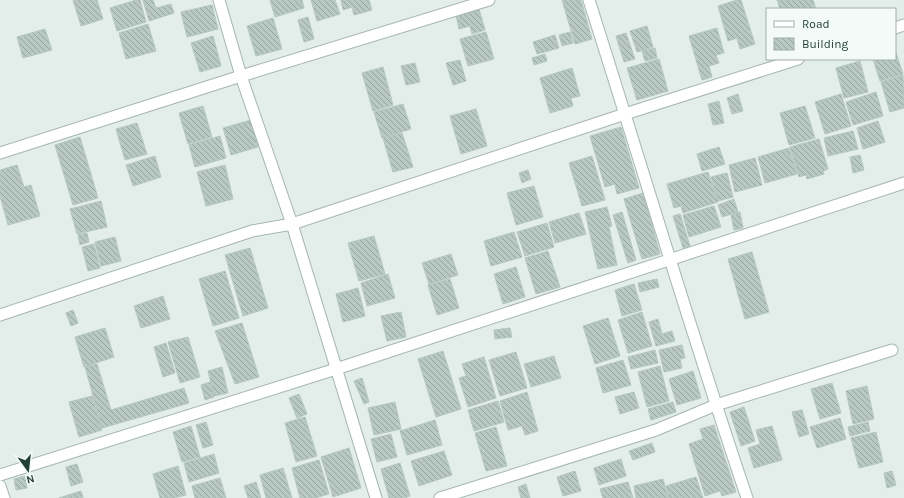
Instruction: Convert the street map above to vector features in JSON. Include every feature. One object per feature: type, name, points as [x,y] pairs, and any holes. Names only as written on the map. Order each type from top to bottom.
[{"type":"street","points":[[219,0],[241,76],[292,224],[376,498]]},
{"type":"street","points":[[0,153],[241,76],[489,0]]},
{"type":"street","points":[[589,0],[716,405],[747,498]]},
{"type":"street","points":[[0,315],[252,231],[292,224],[625,114],[795,60]]},
{"type":"street","points":[[0,475],[336,369],[904,183]]},
{"type":"street","points":[[440,498],[656,430],[716,405],[892,350]]},
{"type":"street","points":[[0,486],[4,498]]},
{"type":"building","points":[[73,0],[97,0],[103,19],[81,26]]},
{"type":"building","points":[[140,0],[146,22],[117,31],[110,8]]},
{"type":"building","points":[[143,0],[153,0],[156,8],[171,4],[174,13],[149,21]]},
{"type":"building","points":[[270,0],[302,0],[304,8],[275,17]]},
{"type":"building","points":[[311,0],[335,0],[340,14],[317,21]]},
{"type":"building","points":[[341,0],[369,0],[372,10],[354,15],[352,7],[343,10]]},
{"type":"building","points":[[562,0],[581,0],[592,39],[575,44]]},
{"type":"building","points":[[741,0],[755,44],[740,49],[737,38],[728,41],[718,6]]},
{"type":"building","points":[[777,0],[813,0],[816,8],[780,8]]},
{"type":"building","points":[[212,5],[218,29],[187,37],[181,12]]},
{"type":"building","points":[[479,9],[485,30],[472,34],[470,26],[459,29],[456,15]]},
{"type":"building","points":[[308,17],[314,39],[304,42],[298,20]]},
{"type":"building","points":[[273,18],[282,49],[256,56],[247,26]]},
{"type":"building","points":[[148,24],[156,51],[126,59],[119,33]]},
{"type":"building","points":[[647,26],[653,47],[637,52],[630,31]]},
{"type":"building","points":[[717,28],[724,53],[716,55],[719,63],[709,66],[712,77],[702,80],[689,36]]},
{"type":"building","points":[[45,29],[52,50],[23,58],[17,37]]},
{"type":"building","points":[[486,32],[494,59],[468,66],[460,39]]},
{"type":"building","points":[[570,32],[573,43],[562,46],[559,35]]},
{"type":"building","points":[[626,33],[635,59],[624,62],[616,36]]},
{"type":"building","points":[[555,35],[559,48],[537,54],[533,42]]},
{"type":"building","points":[[213,36],[221,66],[200,72],[191,43]]},
{"type":"building","points":[[655,48],[657,58],[645,61],[642,51]]},
{"type":"building","points":[[896,53],[903,74],[880,81],[873,60],[896,60]]},
{"type":"building","points":[[545,54],[547,61],[534,65],[532,58]]},
{"type":"building","points":[[659,59],[668,91],[637,100],[627,68]]},
{"type":"building","points":[[460,60],[466,81],[453,85],[446,63]]},
{"type":"building","points":[[860,61],[868,92],[844,98],[836,68]]},
{"type":"building","points":[[415,63],[420,82],[406,85],[401,66]]},
{"type":"building","points":[[383,67],[393,105],[373,111],[362,73]]},
{"type":"building","points":[[572,68],[580,96],[571,98],[573,106],[550,113],[540,78]]},
{"type":"building","points":[[903,75],[904,108],[890,112],[881,82]]},
{"type":"building","points":[[876,92],[883,116],[853,125],[846,102]]},
{"type":"building","points":[[738,94],[743,111],[732,114],[727,98]]},
{"type":"building","points":[[841,94],[851,126],[825,134],[815,102]]},
{"type":"building","points":[[719,101],[724,123],[713,125],[708,104]]},
{"type":"building","points":[[403,104],[411,129],[382,138],[374,112]]},
{"type":"building","points":[[203,106],[212,137],[188,144],[179,113]]},
{"type":"building","points":[[805,106],[815,138],[789,145],[780,113]]},
{"type":"building","points":[[476,109],[487,146],[461,154],[450,116]]},
{"type":"building","points":[[251,120],[258,147],[231,155],[223,128]]},
{"type":"building","points":[[878,121],[885,142],[863,149],[857,128]]},
{"type":"building","points":[[137,123],[147,154],[125,160],[116,129]]},
{"type":"building","points":[[621,127],[639,188],[617,194],[615,184],[605,187],[590,136]]},
{"type":"building","points":[[853,131],[858,149],[828,156],[824,138]]},
{"type":"building","points":[[402,133],[413,167],[393,172],[383,138]]},
{"type":"building","points":[[220,136],[226,158],[195,167],[189,145]]},
{"type":"building","points":[[80,137],[98,198],[73,205],[55,145]]},
{"type":"building","points":[[819,139],[828,169],[823,171],[824,174],[807,179],[806,175],[799,177],[790,147]]},
{"type":"building","points":[[719,147],[725,164],[702,171],[697,154]]},
{"type":"building","points":[[789,148],[797,174],[765,183],[758,157]]},
{"type":"building","points":[[860,155],[864,170],[853,173],[850,157]]},
{"type":"building","points":[[155,156],[161,177],[133,186],[126,165]]},
{"type":"building","points":[[592,156],[605,200],[582,206],[569,163]]},
{"type":"building","points":[[755,158],[762,185],[735,192],[729,165]]},
{"type":"building","points":[[17,165],[24,187],[31,185],[40,216],[8,225],[0,196],[0,170]]},
{"type":"building","points":[[225,165],[233,199],[206,206],[197,172]]},
{"type":"building","points":[[528,170],[531,179],[522,183],[519,173]]},
{"type":"building","points":[[708,172],[718,202],[683,213],[681,206],[674,208],[667,184]]},
{"type":"building","points":[[727,173],[733,197],[718,201],[711,177]]},
{"type":"building","points":[[534,186],[543,217],[516,225],[507,193]]},
{"type":"building","points":[[643,193],[660,254],[642,259],[624,199]]},
{"type":"building","points":[[734,199],[738,212],[722,217],[718,205]]},
{"type":"building","points":[[101,201],[107,227],[77,234],[70,209]]},
{"type":"building","points":[[714,206],[721,227],[689,237],[683,215]]},
{"type":"building","points":[[607,207],[612,226],[609,227],[617,265],[598,269],[585,212]]},
{"type":"building","points":[[622,212],[636,260],[628,263],[613,215]]},
{"type":"building","points":[[740,212],[743,228],[734,230],[731,215]]},
{"type":"building","points":[[579,213],[586,234],[555,243],[549,222]]},
{"type":"building","points":[[680,214],[690,246],[683,248],[673,216]]},
{"type":"building","points":[[547,223],[554,247],[525,256],[517,232]]},
{"type":"building","points":[[514,232],[522,257],[491,266],[484,241]]},
{"type":"building","points":[[87,233],[89,242],[80,245],[78,235]]},
{"type":"building","points":[[374,236],[385,274],[359,281],[348,243]]},
{"type":"building","points":[[115,237],[121,261],[101,266],[95,242]]},
{"type":"building","points":[[94,244],[100,268],[88,271],[82,247]]},
{"type":"building","points":[[250,248],[268,308],[243,316],[225,255]]},
{"type":"building","points":[[548,251],[560,287],[536,294],[525,258]]},
{"type":"building","points":[[752,252],[769,312],[745,319],[728,259]]},
{"type":"building","points":[[451,254],[458,275],[429,284],[422,263]]},
{"type":"building","points":[[516,267],[525,297],[503,304],[494,274]]},
{"type":"building","points":[[225,271],[239,318],[213,326],[199,279]]},
{"type":"building","points":[[388,274],[395,298],[367,306],[361,283]]},
{"type":"building","points":[[450,279],[459,308],[437,315],[428,285]]},
{"type":"building","points":[[657,279],[659,287],[640,292],[638,283]]},
{"type":"building","points":[[634,284],[642,310],[622,316],[615,290]]},
{"type":"building","points":[[358,288],[365,316],[343,322],[336,294]]},
{"type":"building","points":[[163,296],[170,319],[141,328],[134,306]]},
{"type":"building","points":[[73,310],[78,323],[71,326],[66,313]]},
{"type":"building","points":[[401,312],[406,337],[387,341],[381,316]]},
{"type":"building","points":[[642,312],[652,346],[628,353],[618,320]]},
{"type":"building","points":[[608,318],[620,356],[595,364],[583,326]]},
{"type":"building","points":[[658,319],[662,334],[672,331],[675,341],[656,346],[649,322]]},
{"type":"building","points":[[242,323],[259,377],[235,384],[215,331]]},
{"type":"building","points":[[105,328],[114,357],[84,367],[75,337]]},
{"type":"building","points":[[510,328],[512,337],[495,339],[494,330]]},
{"type":"building","points":[[188,337],[200,377],[180,383],[168,342]]},
{"type":"building","points":[[166,343],[175,373],[163,377],[154,347]]},
{"type":"building","points":[[682,345],[685,358],[680,359],[682,368],[664,372],[659,350]]},
{"type":"building","points":[[655,350],[658,363],[631,369],[628,357]]},
{"type":"building","points":[[443,351],[461,409],[436,417],[418,359]]},
{"type":"building","points":[[516,352],[527,388],[500,396],[489,360]]},
{"type":"building","points":[[554,356],[561,378],[531,387],[524,364]]},
{"type":"building","points":[[484,357],[496,398],[468,407],[459,378],[466,376],[462,364]]},
{"type":"building","points":[[623,360],[631,385],[603,393],[596,368]]},
{"type":"building","points":[[97,364],[111,410],[184,388],[189,403],[102,428],[85,367]]},
{"type":"building","points":[[660,366],[669,401],[647,407],[638,372]]},
{"type":"building","points":[[222,367],[228,393],[214,396],[208,371]]},
{"type":"building","points":[[693,371],[701,398],[677,405],[669,379]]},
{"type":"building","points":[[362,378],[369,402],[364,404],[354,381]]},
{"type":"building","points":[[210,382],[214,397],[205,400],[201,385]]},
{"type":"building","points":[[832,383],[841,413],[820,419],[811,389]]},
{"type":"building","points":[[867,386],[874,419],[853,424],[846,391]]},
{"type":"building","points":[[527,392],[538,431],[525,435],[522,426],[508,430],[500,401]]},
{"type":"building","points":[[634,392],[639,408],[620,414],[615,397]]},
{"type":"building","points":[[299,394],[307,414],[297,418],[289,398]]},
{"type":"building","points":[[92,396],[102,430],[79,437],[69,402]]},
{"type":"building","points":[[498,401],[504,422],[474,431],[468,410]]},
{"type":"building","points":[[395,402],[401,429],[374,435],[368,408]]},
{"type":"building","points":[[673,402],[676,412],[651,420],[648,409]]},
{"type":"building","points":[[744,407],[755,441],[741,446],[730,412]]},
{"type":"building","points":[[802,410],[809,434],[799,437],[792,412]]},
{"type":"building","points":[[305,417],[317,456],[296,462],[285,423]]},
{"type":"building","points":[[840,418],[846,439],[817,448],[810,427]]},
{"type":"building","points":[[435,420],[442,445],[407,455],[400,431]]},
{"type":"building","points":[[206,422],[213,445],[203,448],[196,425]]},
{"type":"building","points":[[868,422],[870,431],[850,436],[848,427]]},
{"type":"building","points":[[714,425],[736,492],[722,496],[720,491],[705,496],[689,444],[703,439],[700,429]]},
{"type":"building","points":[[191,426],[200,457],[182,462],[173,432]]},
{"type":"building","points":[[772,426],[782,460],[754,468],[748,448],[760,444],[756,430]]},
{"type":"building","points":[[496,427],[507,466],[486,471],[475,433]]},
{"type":"building","points":[[876,432],[883,462],[859,468],[851,438]]},
{"type":"building","points":[[391,434],[397,457],[377,462],[371,439]]},
{"type":"building","points":[[652,443],[655,452],[633,460],[629,451]]},
{"type":"building","points":[[349,448],[361,488],[333,497],[321,457]]},
{"type":"building","points":[[444,451],[452,475],[419,486],[411,461]]},
{"type":"building","points":[[214,454],[219,473],[189,482],[184,463]]},
{"type":"building","points":[[621,459],[626,476],[599,485],[594,468]]},
{"type":"building","points":[[319,460],[329,494],[315,498],[300,498],[292,468]]},
{"type":"building","points":[[400,463],[410,496],[404,498],[389,498],[381,469]]},
{"type":"building","points":[[77,464],[83,482],[71,486],[66,467]]},
{"type":"building","points":[[178,466],[186,495],[174,498],[160,498],[153,474]]},
{"type":"building","points":[[283,468],[292,498],[266,498],[260,475]]},
{"type":"building","points":[[575,471],[581,491],[563,496],[557,477]]},
{"type":"building","points":[[892,471],[896,485],[887,488],[884,473]]},
{"type":"building","points":[[25,476],[27,488],[16,490],[14,479]]},
{"type":"building","points":[[696,477],[703,498],[669,498],[666,486]]},
{"type":"building","points":[[220,478],[226,498],[195,498],[192,486]]},
{"type":"building","points":[[663,479],[668,498],[636,498],[634,486]]},
{"type":"building","points":[[256,482],[261,498],[248,498],[244,486]]},
{"type":"building","points":[[628,482],[633,498],[603,498],[600,489]]},
{"type":"building","points":[[526,484],[530,498],[521,498],[518,487]]},
{"type":"building","points":[[81,491],[83,498],[59,498]]}]
